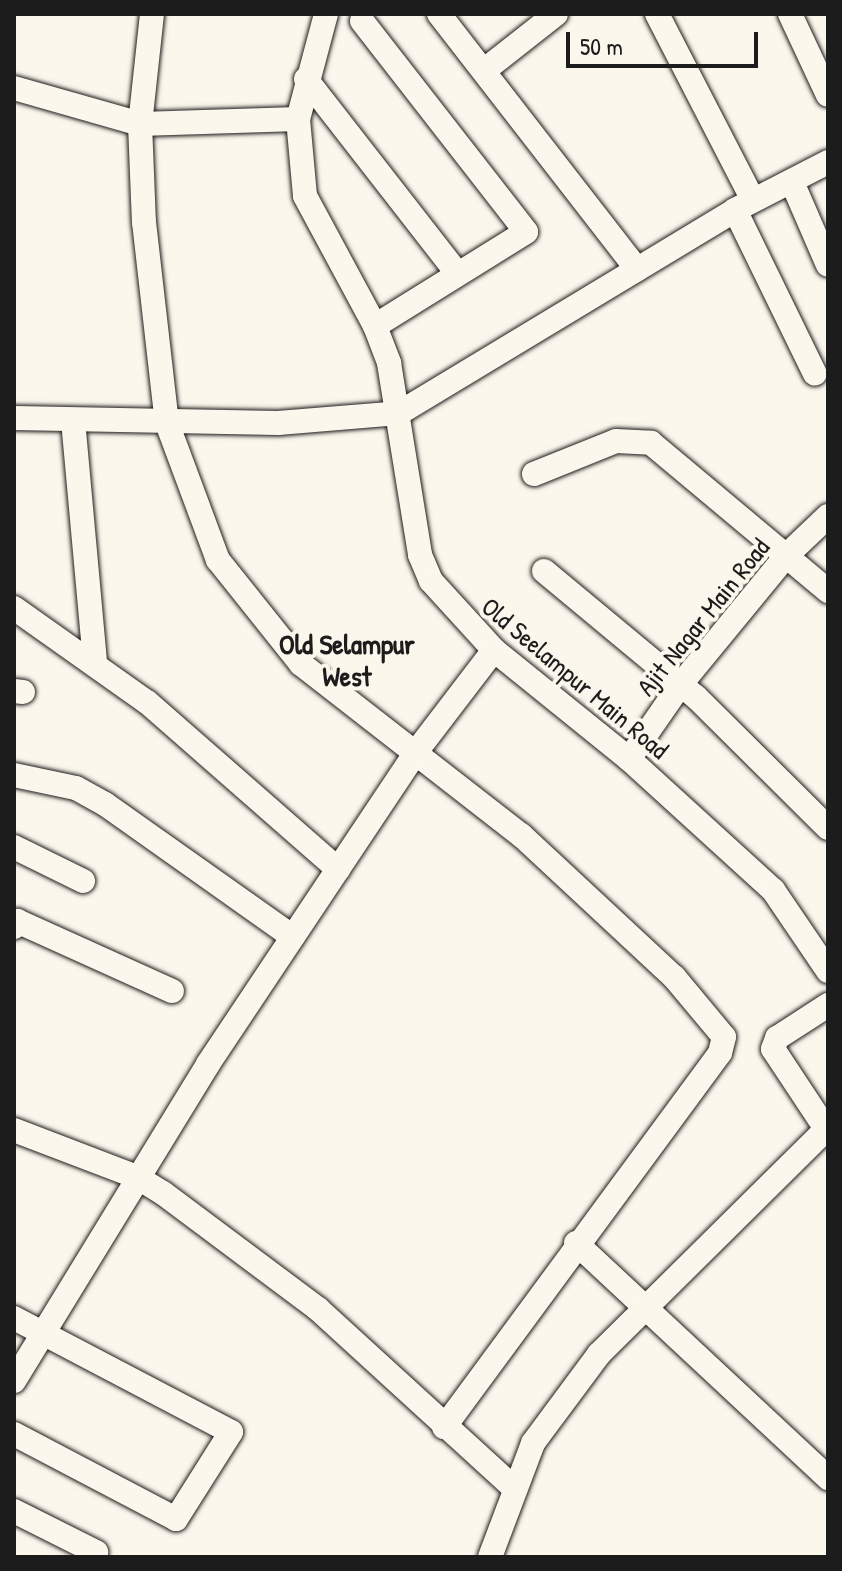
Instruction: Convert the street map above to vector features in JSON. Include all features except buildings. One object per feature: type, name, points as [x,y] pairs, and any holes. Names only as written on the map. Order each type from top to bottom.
[{"type":"street","points":[[152,14],[140,124],[144,222],[167,423],[206,536],[236,586],[301,664],[521,835],[622,926],[724,1037],[720,1053],[576,1243],[444,1427]]},
{"type":"street","name":"Old Seelampur Main Road","points":[[326,14],[306,79],[298,119],[305,196],[375,326],[399,413],[420,555],[451,609],[494,650],[629,759],[773,890],[828,971]]},
{"type":"street","points":[[439,14],[486,69],[637,269]]},
{"type":"street","points":[[486,69],[556,14]]},
{"type":"street","points":[[657,14],[744,205],[815,374]]},
{"type":"street","points":[[790,14],[828,95]]},
{"type":"street","points":[[362,21],[526,232],[375,326]]},
{"type":"street","points":[[306,79],[458,274]]},
{"type":"street","points":[[14,88],[140,124],[298,119]]},
{"type":"street","points":[[14,418],[278,423],[399,413],[744,205],[828,162]]},
{"type":"street","points":[[792,182],[828,265]]},
{"type":"street","points":[[73,420],[95,662]]},
{"type":"street","points":[[534,474],[616,441],[651,443],[828,591]]},
{"type":"street","name":"Ajit Nagar Main Road","points":[[629,759],[681,684],[786,556],[828,516]]},
{"type":"street","points":[[544,571],[681,684],[828,828]]},
{"type":"street","points":[[14,608],[95,662],[338,869]]},
{"type":"street","points":[[14,1381],[137,1177],[293,937],[416,752],[494,650]]},
{"type":"street","points":[[14,775],[76,788],[105,804],[293,937]]},
{"type":"street","points":[[14,847],[83,881]]},
{"type":"street","points":[[14,927],[17,921],[172,991]]},
{"type":"street","points":[[490,1557],[513,1487],[544,1423],[599,1354],[826,1129],[773,1049],[777,1038],[828,1005]]},
{"type":"street","points":[[14,1130],[137,1177],[318,1309],[513,1487]]},
{"type":"street","points":[[576,1243],[828,1478]]},
{"type":"street","points":[[14,1318],[231,1432],[176,1519],[14,1434]]},
{"type":"street","points":[[14,1511],[96,1552]]},
{"type":"district","name":"Old Selampur West","points":[[347,660]]}]
